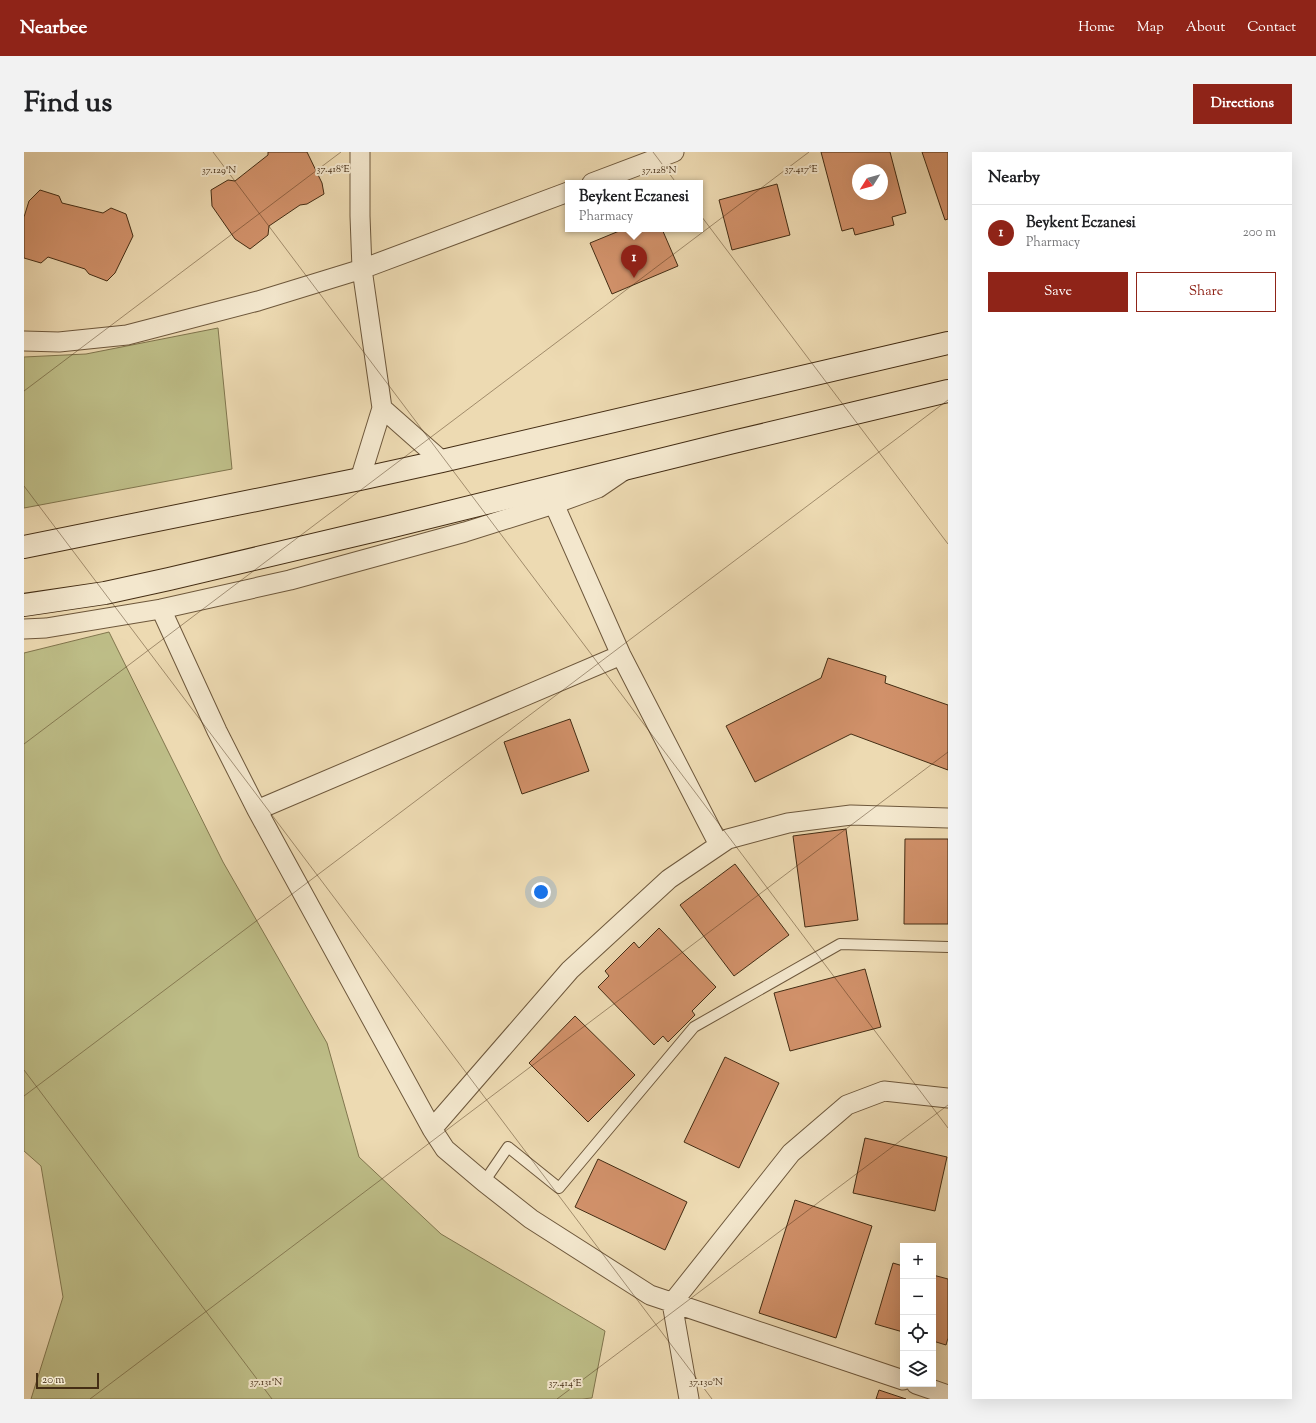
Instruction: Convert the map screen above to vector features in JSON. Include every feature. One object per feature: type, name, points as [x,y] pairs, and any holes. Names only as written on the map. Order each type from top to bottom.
[{"type":"street","points":[[360,152],[362,269],[382,408],[360,479]]},
{"type":"street","points":[[600,180],[674,152]]},
{"type":"street","points":[[24,341],[59,342],[127,335],[258,301],[362,269],[565,193]]},
{"type":"street","points":[[24,547],[442,461],[948,343]]},
{"type":"street","points":[[24,605],[105,593],[169,579],[948,391]]},
{"type":"street","points":[[382,408],[442,461]]},
{"type":"street","points":[[24,629],[46,628],[161,609],[290,580],[465,532],[554,504],[598,488],[629,467]]},
{"type":"street","points":[[554,504],[620,655],[718,845]]},
{"type":"street","points":[[161,609],[257,810],[432,1129],[445,1149],[531,1219],[650,1295],[900,1379]]},
{"type":"street","points":[[257,810],[620,655]]},
{"type":"street","points":[[432,1129],[570,970],[669,879],[718,845],[728,839],[788,823],[850,815],[948,818]]},
{"type":"street","points":[[689,1399],[672,1303],[791,1153],[847,1105],[884,1091],[948,1098]]},
{"type":"street","points":[[925,1387],[948,1395]]},
{"type":"lane","points":[[484,1182],[508,1147],[559,1188],[694,1027],[840,944],[948,947]]},
{"type":"green space","points":[[218,328],[232,469],[24,508],[24,357],[86,354]]},
{"type":"green space","points":[[109,632],[223,862],[327,1043],[359,1157],[441,1234],[605,1331],[592,1398],[31,1399],[63,1297],[41,1166],[24,1151],[24,653]]},
{"type":"building","points":[[268,152],[307,152],[322,183],[324,194],[307,204],[300,205],[269,226],[268,235],[250,249],[235,239],[212,206],[211,190],[228,180],[235,181],[268,155]]},
{"type":"building","points":[[821,152],[890,152],[906,213],[892,217],[894,225],[855,235],[853,228],[842,231]]},
{"type":"building","points":[[922,152],[948,152],[948,219],[945,220]]},
{"type":"building","points":[[777,184],[790,235],[732,250],[719,200]]},
{"type":"building","points":[[40,190],[59,196],[62,203],[103,213],[111,208],[126,214],[133,236],[115,273],[107,281],[89,274],[85,269],[48,257],[41,263],[24,258],[24,217],[29,201]]},
{"type":"building","points":[[617,232],[663,232],[678,266],[612,294],[590,243]]},
{"type":"building","points":[[828,658],[886,676],[885,683],[948,705],[948,770],[851,734],[755,782],[726,726],[821,678]]},
{"type":"building","points":[[570,719],[589,771],[522,794],[504,742]]},
{"type":"building","points":[[846,829],[858,920],[805,927],[793,836]]},
{"type":"building","points":[[905,839],[948,839],[948,924],[904,924]]},
{"type":"building","points":[[735,864],[789,935],[734,976],[680,905]]},
{"type":"building","points":[[659,928],[716,987],[692,1011],[695,1015],[668,1042],[663,1036],[654,1045],[598,987],[609,976],[605,971],[634,942],[639,948]]},
{"type":"building","points":[[865,969],[881,1027],[790,1051],[774,993]]},
{"type":"building","points":[[575,1016],[635,1075],[588,1122],[529,1063]]},
{"type":"building","points":[[725,1057],[779,1083],[739,1168],[684,1142]]},
{"type":"building","points":[[865,1138],[947,1157],[935,1211],[853,1193]]},
{"type":"building","points":[[598,1159],[687,1202],[665,1250],[575,1207]]},
{"type":"building","points":[[795,1200],[872,1226],[836,1338],[759,1313]]},
{"type":"building","points":[[893,1263],[900,1265],[900,1331],[875,1324]]},
{"type":"building","points":[[936,1276],[948,1279],[948,1338],[946,1345],[936,1342]]},
{"type":"building","points":[[879,1390],[906,1399],[876,1399]]},
{"type":"place","name":"Beykent Eczanesi","points":[[634,278]]}]
